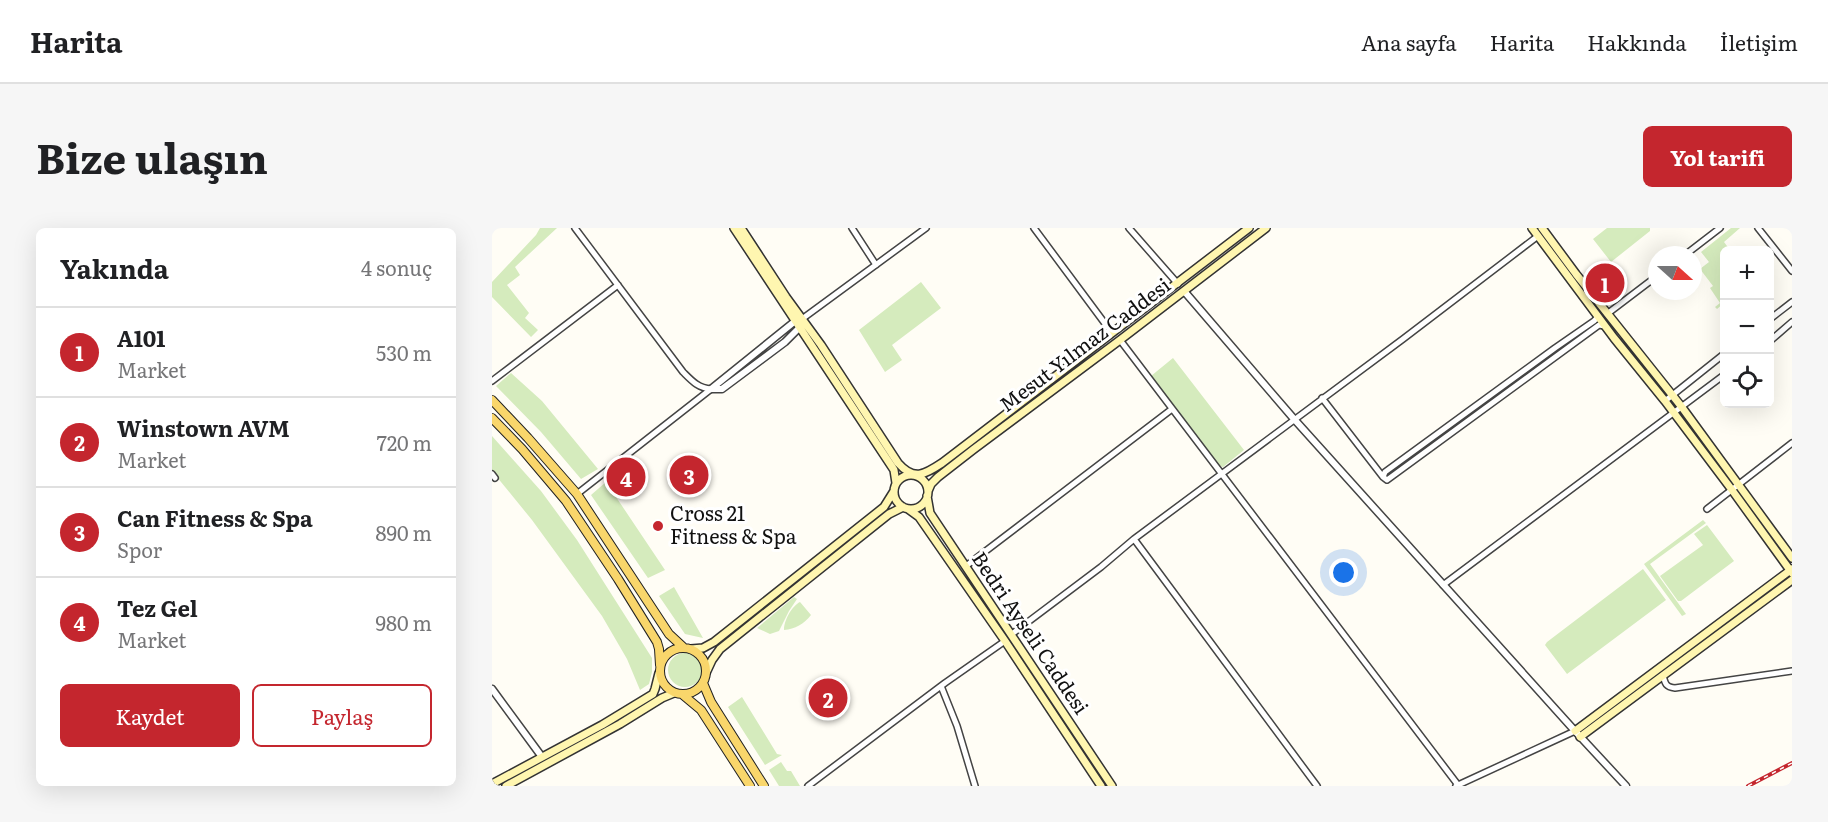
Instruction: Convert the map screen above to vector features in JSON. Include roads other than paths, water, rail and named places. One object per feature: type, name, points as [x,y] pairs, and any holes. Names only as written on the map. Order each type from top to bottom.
[{"type":"main road","points":[[740,228],[894,470],[896,500],[906,508]]},
{"type":"main road","name":"Mesut Yılmaz Caddesi","points":[[914,475],[924,474],[936,467],[1249,228]]},
{"type":"main road","name":"Mesut Yılmaz Caddesi","points":[[927,494],[931,484],[965,456],[1266,228]]},
{"type":"main road","points":[[1532,228],[1544,231],[1681,406],[1791,556]]},
{"type":"main road","points":[[1544,231],[1596,314],[1665,401],[1792,571],[1781,577],[1577,734]]},
{"type":"main road","points":[[492,418],[553,485],[580,521],[657,642],[664,685],[674,693],[683,695],[695,692],[703,683],[712,660],[720,649],[889,514],[922,505],[927,494],[924,482],[905,471],[898,463],[800,321]]},
{"type":"main road","points":[[492,400],[577,494],[669,634],[703,658],[706,673]]},
{"type":"main road","points":[[492,784],[602,725],[653,694],[663,658],[669,652],[687,648],[703,648],[714,642],[884,507],[902,477],[914,475]]},
{"type":"main road","name":"Bedri Ayseli Caddesi","points":[[927,494],[930,513],[1112,786]]},
{"type":"main road","name":"Bedri Ayseli Caddesi","points":[[906,508],[918,517],[1005,640],[1101,786]]},
{"type":"main road","points":[[1780,555],[1784,568],[1781,577]]},
{"type":"main road","points":[[1577,734],[1791,584]]},
{"type":"main road","points":[[703,683],[711,702],[764,786]]},
{"type":"main road","points":[[506,786],[674,693]]},
{"type":"main road","points":[[683,695],[701,710],[750,786]]},
{"type":"street","points":[[575,228],[683,372],[695,384],[711,389]]},
{"type":"street","points":[[852,228],[876,265]]},
{"type":"street","points":[[577,494],[800,321],[926,228]]},
{"type":"street","points":[[1034,228],[1112,333]]},
{"type":"street","points":[[1129,228],[1178,284]]},
{"type":"street","points":[[1697,246],[1720,228]]},
{"type":"street","points":[[1758,228],[1792,271]]},
{"type":"street","points":[[1012,634],[1101,567],[1134,539],[1544,231]]},
{"type":"street","points":[[1607,314],[1648,283]]},
{"type":"street","points":[[492,381],[618,285]]},
{"type":"street","points":[[1184,291],[1294,419],[1626,786]]},
{"type":"street","points":[[1774,316],[1792,302]]},
{"type":"street","points":[[1383,477],[1385,472],[1594,321],[1596,314]]},
{"type":"street","points":[[1774,338],[1792,322]]},
{"type":"street","points":[[1322,398],[1387,480],[1599,325],[1605,326]]},
{"type":"street","points":[[1120,340],[1457,786],[1577,734]]},
{"type":"street","points":[[1665,401],[1720,358]]},
{"type":"street","points":[[1443,585],[1720,379]]},
{"type":"street","points":[[966,566],[1172,410]]},
{"type":"street","points":[[1707,509],[1792,443]]},
{"type":"street","points":[[1134,539],[1317,786]]},
{"type":"street","points":[[808,786],[1005,640]]},
{"type":"street","points":[[1663,675],[1665,685],[1674,688],[1792,671]]},
{"type":"street","points":[[941,686],[957,726],[975,786]]},
{"type":"street","points":[[492,689],[542,757]]},
{"type":"railway","points":[[1748,786],[1792,763]]},
{"type":"place","name":"A101","points":[[1605,283]]},
{"type":"place","name":"Can Fitness & Spa","points":[[689,475]]},
{"type":"place","name":"Tez Gel","points":[[626,477]]},
{"type":"place","name":"Cross 21 Fitness & Spa","points":[[658,526]]},
{"type":"place","name":"Winstown AVM","points":[[828,698]]}]
